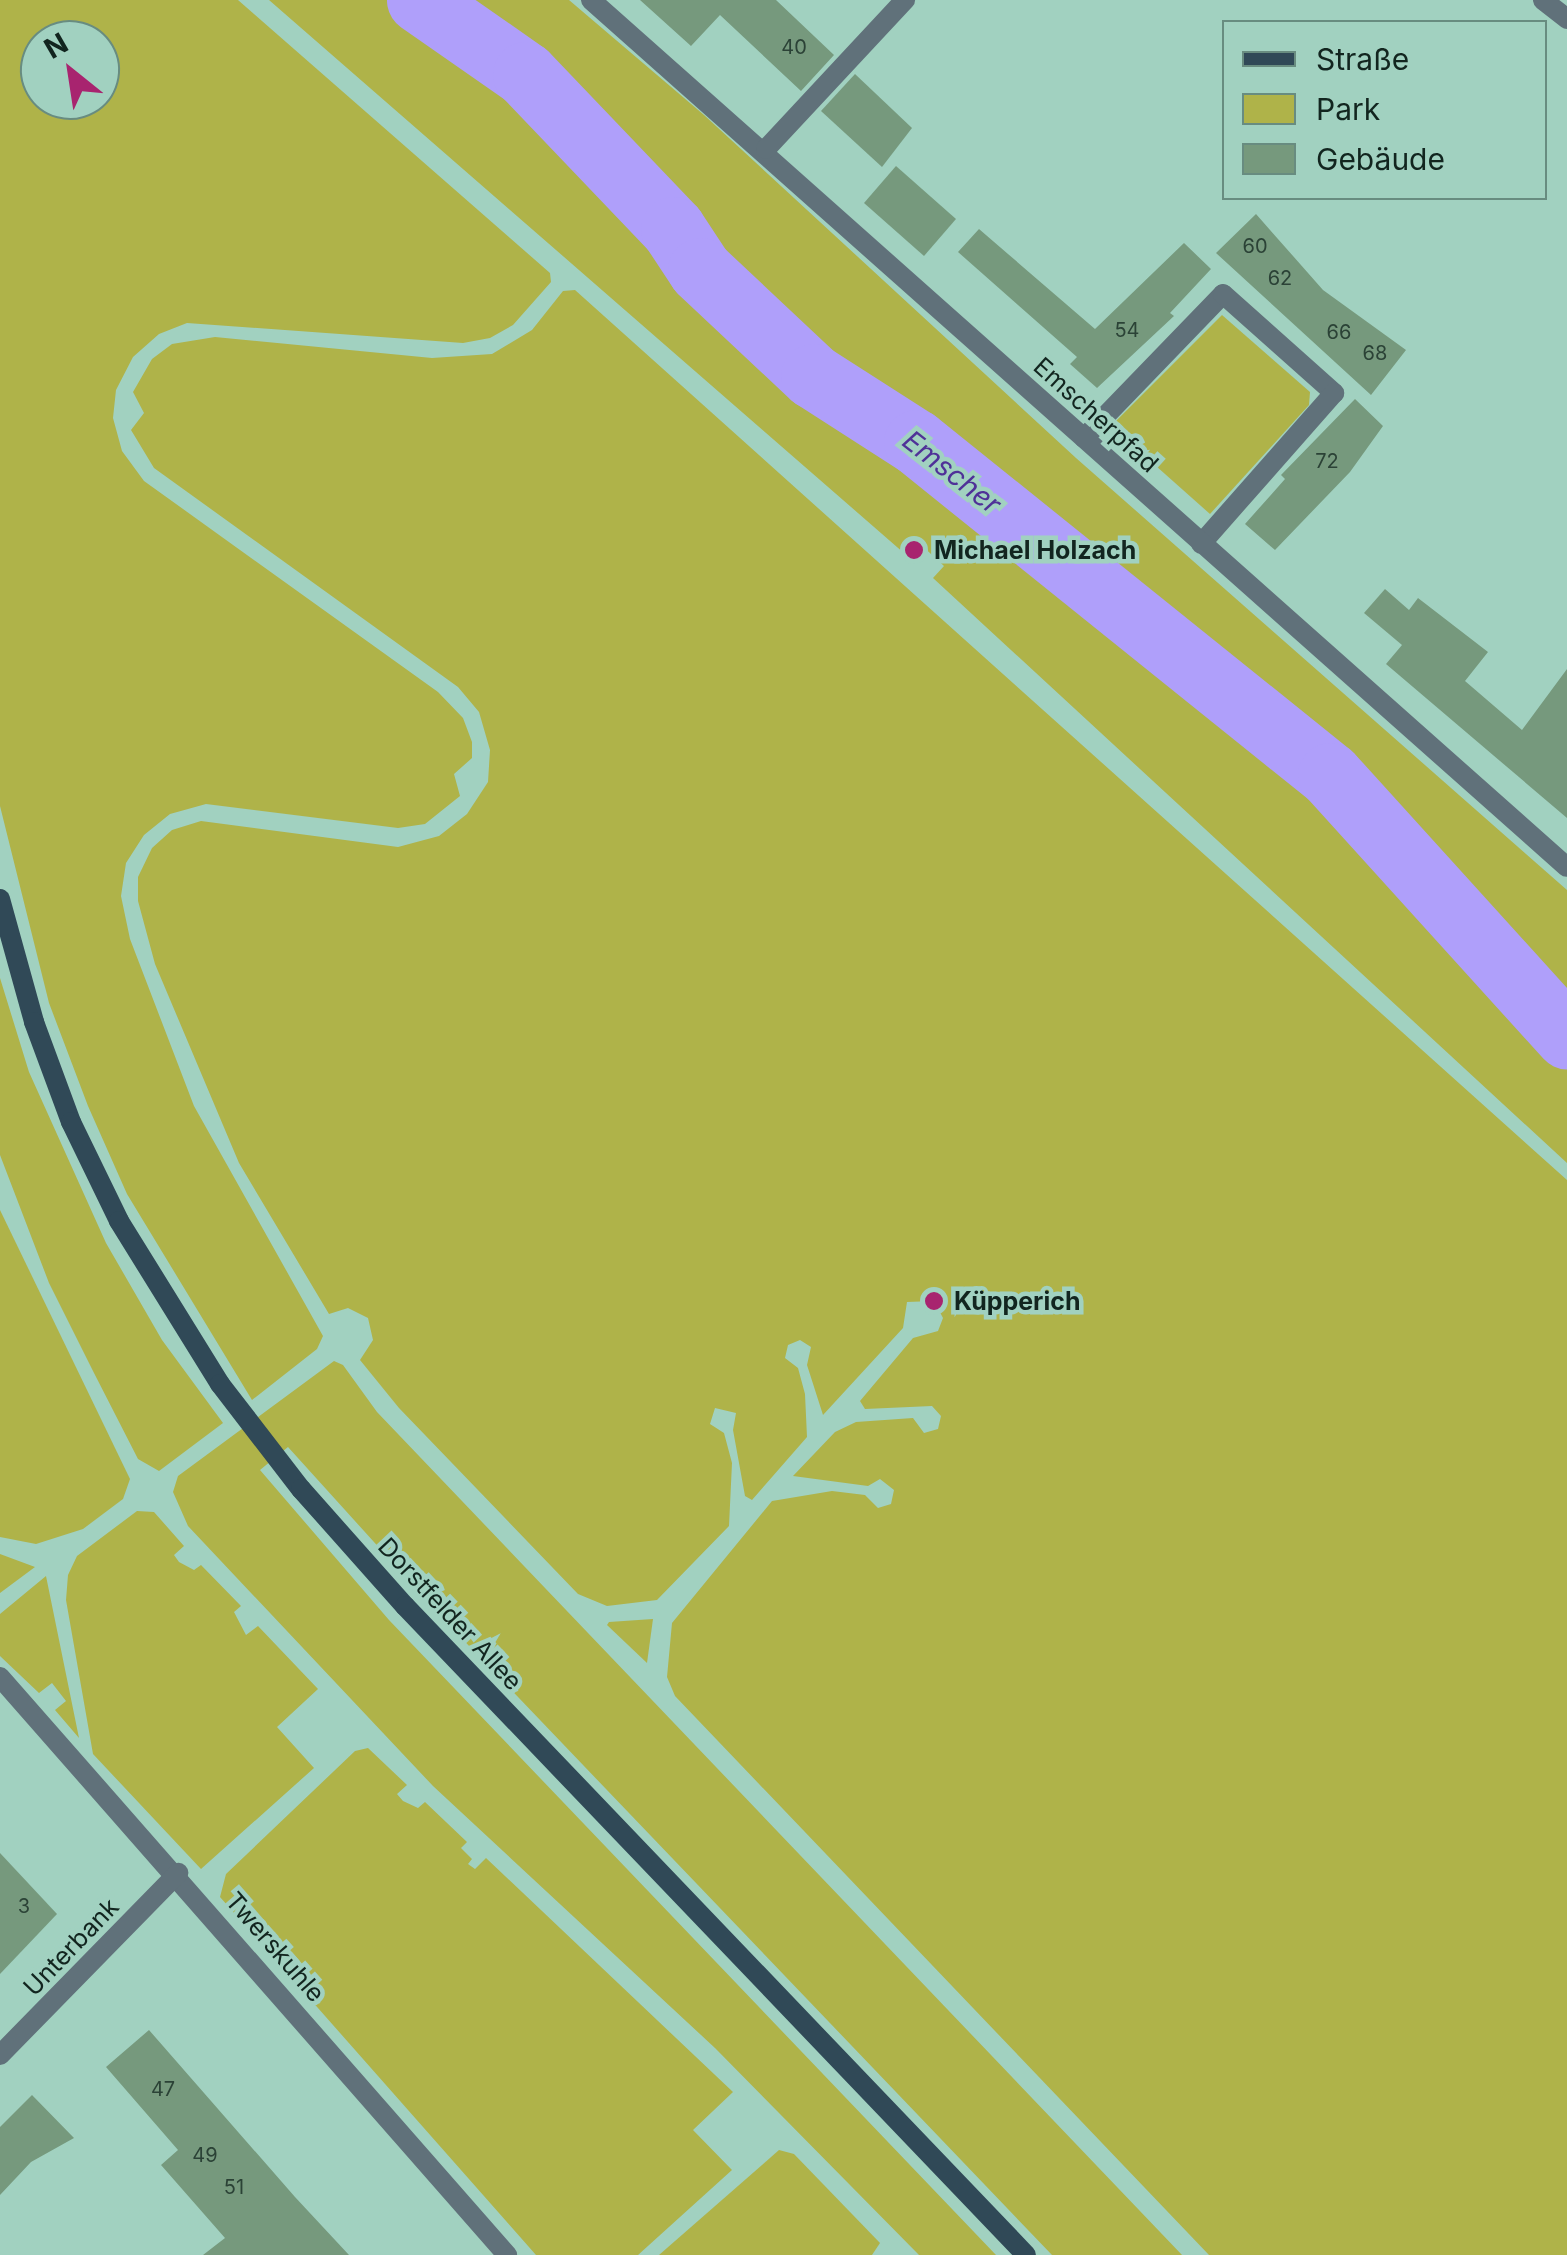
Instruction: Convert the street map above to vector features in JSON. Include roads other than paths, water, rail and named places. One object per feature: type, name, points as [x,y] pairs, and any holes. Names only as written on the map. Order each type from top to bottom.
[{"type":"main road","name":"Dorstfelder Allee","points":[[0,900],[34,1022],[72,1122],[119,1221],[220,1384],[301,1489],[406,1606],[1026,2255]]},
{"type":"street","name":"Emscherpfad","points":[[591,0],[766,149],[1201,544],[1567,867]]},
{"type":"street","points":[[766,149],[904,0]]},
{"type":"street","points":[[1543,0],[1567,20]]},
{"type":"street","points":[[1084,438],[1223,294],[1334,393],[1201,544]]},
{"type":"street","name":"Twerskuhle","points":[[0,1676],[178,1873],[507,2255]]},
{"type":"street","name":"Unterbank","points":[[0,2055],[178,1873]]},
{"type":"waterway","name":"Emscher","points":[[419,0],[525,74],[673,229],[700,270],[813,376],[916,442],[1330,775],[1567,1036]]},
{"type":"place","name":"Michael Holzach","points":[[914,550]]},
{"type":"place","name":"Küpperich","points":[[934,1301]]}]
